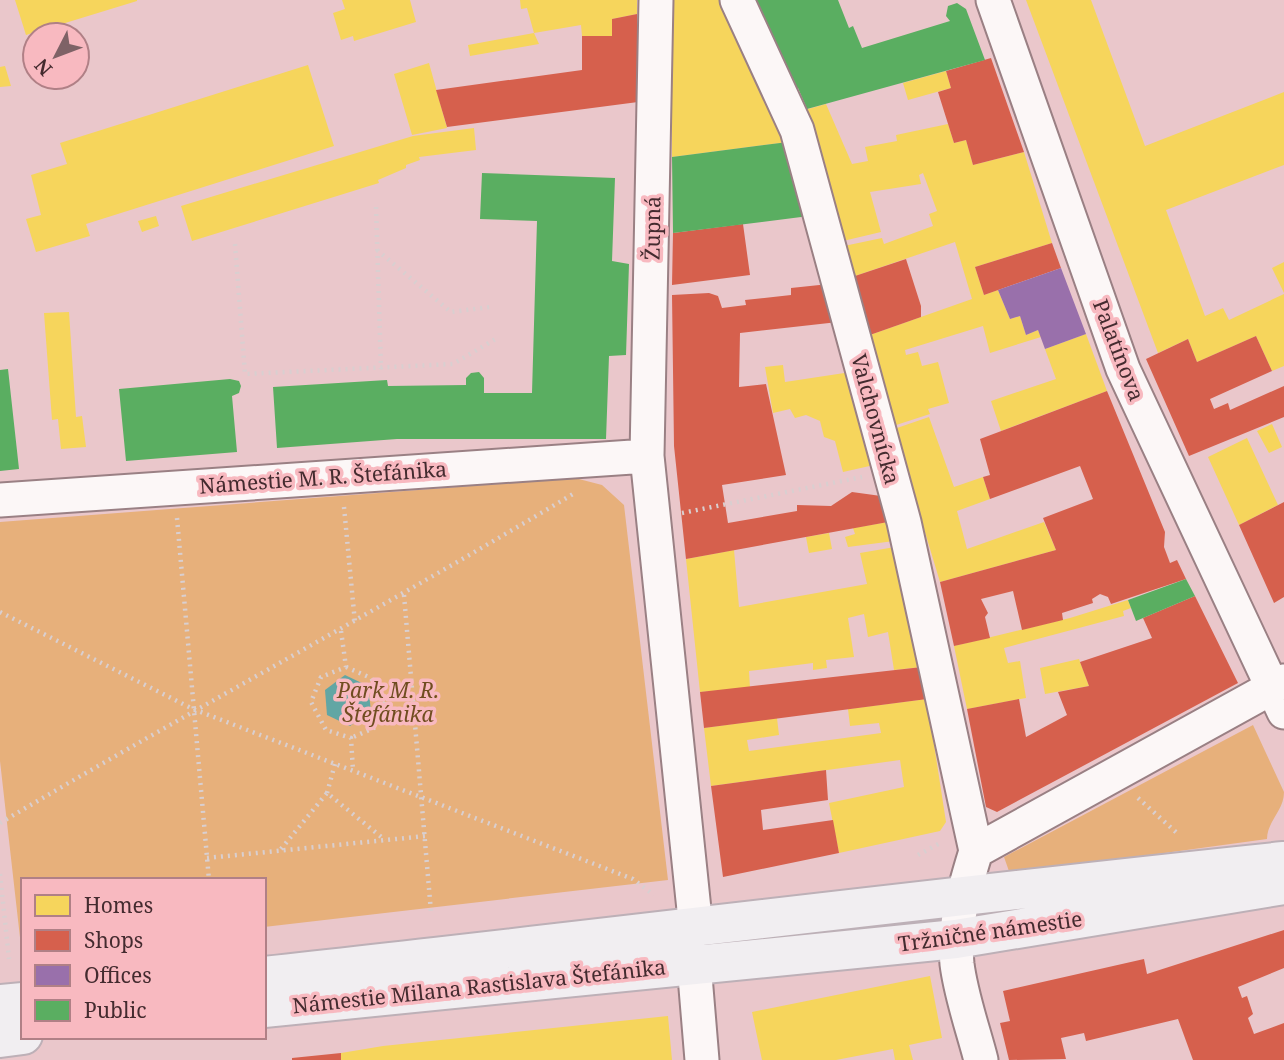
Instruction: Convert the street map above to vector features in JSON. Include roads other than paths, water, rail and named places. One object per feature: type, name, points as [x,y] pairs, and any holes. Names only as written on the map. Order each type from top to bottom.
[{"type":"main road","name":"Tržničné námestie","points":[[695,947],[962,894],[1284,861]]},
{"type":"main road","name":"Tržničné námestie","points":[[695,947],[956,939],[1284,885]]},
{"type":"main road","points":[[266,976],[695,947]]},
{"type":"main road","name":"Námestie Milana Rastislava Štefánika","points":[[266,1007],[695,947]]},
{"type":"main road","points":[[0,1004],[21,1002]]},
{"type":"main road","points":[[0,1038],[21,1035]]},
{"type":"street","name":"Župná","points":[[656,0],[647,456],[695,947],[702,1060]]},
{"type":"street","name":"Valchovnícka","points":[[737,0],[797,130],[904,522],[976,851]]},
{"type":"street","name":"Palatínova","points":[[993,0],[1123,369],[1280,694]]},
{"type":"street","name":"Námestie M. R. Štefánika","points":[[0,500],[114,490],[647,456]]},
{"type":"street","points":[[976,851],[1280,694]]},
{"type":"street","name":"Tržničné námestie","points":[[962,894],[976,851]]},
{"type":"street","points":[[962,894],[956,939],[957,965],[981,1060]]},
{"type":"water","points":[[345,675],[368,686],[371,711],[350,726],[327,715],[325,690]]},
{"type":"park label","name":"Park M. R. Štefánika","points":[[388,702]]}]
